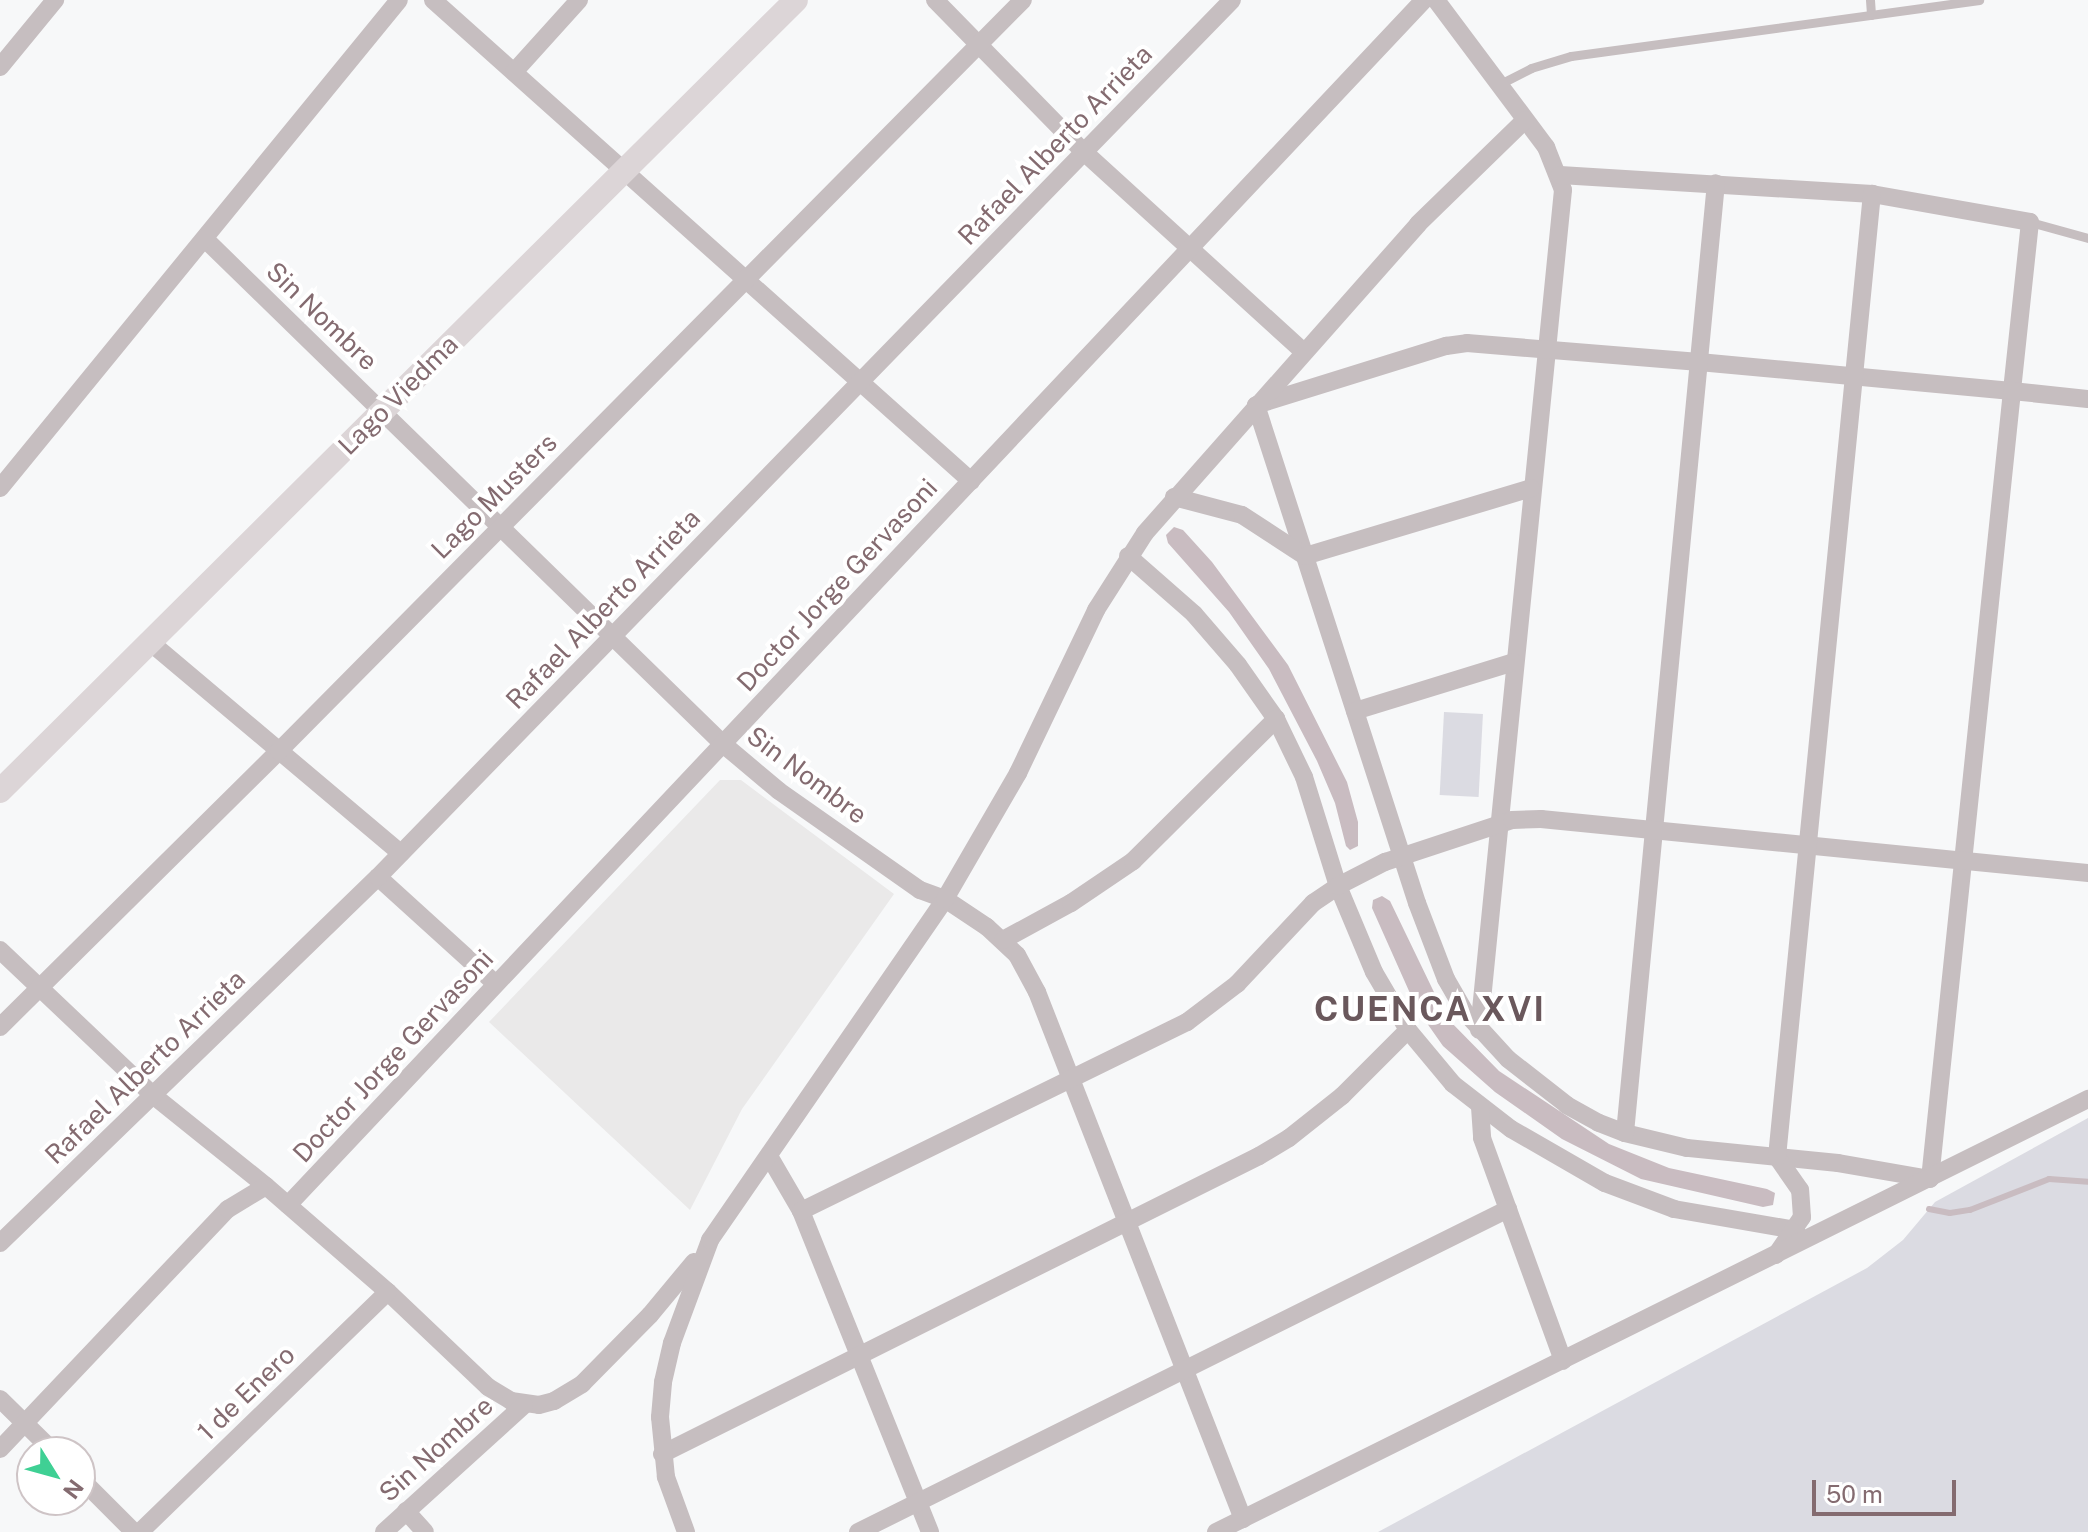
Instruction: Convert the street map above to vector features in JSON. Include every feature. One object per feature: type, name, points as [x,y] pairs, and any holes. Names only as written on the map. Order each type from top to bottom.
[{"type":"main road","name":"Lago Viedma","points":[[0,791],[796,0]]},
{"type":"street","points":[[0,67],[55,0]]},
{"type":"street","points":[[0,488],[399,0]]},
{"type":"street","points":[[433,0],[971,481]]},
{"type":"street","points":[[514,72],[579,0]]},
{"type":"street","points":[[935,0],[1084,152],[1304,352]]},
{"type":"street","name":"Lago Musters","points":[[0,1027],[279,751],[1023,0]]},
{"type":"street","name":"Rafael Alberto Arrieta","points":[[0,1243],[378,877],[1232,0]]},
{"type":"street","name":"Doctor Jorge Gervasoni","points":[[288,1205],[1424,0]]},
{"type":"street","points":[[1436,0],[1546,147],[1560,175],[1563,202],[1545,348],[1479,1030]]},
{"type":"street","points":[[686,1532],[674,1506],[662,1454],[663,1382],[672,1343],[710,1240],[945,899],[1004,800],[1096,610],[1128,556],[1174,497],[1444,196],[1525,120]]},
{"type":"street","points":[[1560,175],[1872,194],[2030,222],[1930,1179]]},
{"type":"street","points":[[1625,1133],[1716,183]]},
{"type":"street","points":[[1776,1255],[1802,1217],[1800,1190],[1777,1157],[1872,194]]},
{"type":"street","name":"Sin Nombre","points":[[205,239],[723,744],[792,800],[920,890],[945,899],[1003,940],[1017,955],[1037,992],[1243,1519]]},
{"type":"street","points":[[1256,405],[1446,346],[1489,343],[2088,399]]},
{"type":"street","points":[[1256,405],[1402,857],[1446,979],[1479,1030],[1547,1091],[1599,1123],[1625,1133],[1687,1148],[1838,1163],[1930,1179]]},
{"type":"street","points":[[1174,497],[1242,515],[1305,556],[1531,488]]},
{"type":"street","points":[[1128,556],[1201,622],[1238,665],[1276,719],[1304,777],[1338,886],[1374,972],[1408,1030],[1453,1084],[1480,1107],[1574,1168],[1642,1199],[1695,1213],[1796,1230]]},
{"type":"street","points":[[150,642],[401,853]]},
{"type":"street","points":[[1355,711],[1514,662]]},
{"type":"street","points":[[1003,940],[1071,903],[1133,861],[1276,719]]},
{"type":"street","points":[[801,1211],[1160,1037],[1214,1004],[1248,973],[1313,903],[1338,886],[1402,857],[1499,823],[1541,819],[2088,873]]},
{"type":"street","points":[[378,877],[496,984]]},
{"type":"street","name":"Sin Nombre","points":[[0,950],[154,1096],[266,1186],[388,1292],[488,1387],[511,1401],[524,1405],[554,1401],[582,1384],[650,1315],[710,1240]]},
{"type":"street","points":[[662,1454],[1225,1175],[1289,1138],[1342,1096],[1408,1030]]},
{"type":"street","points":[[1216,1532],[2088,1099]]},
{"type":"street","points":[[1480,1107],[1482,1138],[1563,1361]]},
{"type":"street","points":[[769,1156],[801,1211],[930,1532]]},
{"type":"street","points":[[0,1449],[228,1209],[266,1186]]},
{"type":"street","points":[[858,1532],[1508,1209]]},
{"type":"street","name":"1 de Enero","points":[[137,1532],[388,1292]]},
{"type":"street","points":[[0,1399],[38,1436]]},
{"type":"street","name":"Sin Nombre","points":[[384,1532],[524,1405]]},
{"type":"street","points":[[96,1493],[137,1532]]},
{"type":"street","points":[[406,1511],[425,1532]]},
{"type":"lane","points":[[1870,0],[1871,15]]},
{"type":"lane","points":[[1498,85],[1531,68],[1571,56],[1979,0]]},
{"type":"lane","points":[[2030,222],[2088,238]]},
{"type":"shaded area","points":[[1174,527],[1183,530],[1212,562],[1288,665],[1347,782],[1358,822],[1358,846],[1350,850],[1346,846],[1335,803],[1317,761],[1269,669],[1229,612],[1168,543],[1166,535]]},
{"type":"shaded area","points":[[1444,712],[1483,714],[1479,797],[1440,795]]},
{"type":"shaded area","points":[[720,780],[741,780],[894,894],[742,1109],[690,1210],[489,1022]]},
{"type":"shaded area","points":[[1382,896],[1390,901],[1446,1017],[1499,1071],[1609,1144],[1669,1168],[1767,1189],[1775,1193],[1773,1205],[1763,1207],[1641,1179],[1562,1139],[1495,1092],[1443,1046],[1417,1009],[1372,908],[1373,900]]},
{"type":"shaded area","points":[[2088,1118],[2088,1532],[1378,1532],[1867,1268],[1903,1240],[1935,1202]]},
{"type":"waterway","points":[[1929,1209],[1950,1213],[1970,1210],[2049,1179],[2088,1182]]},
{"type":"district","name":"CUENCA XVI","points":[[1430,1010]]}]
